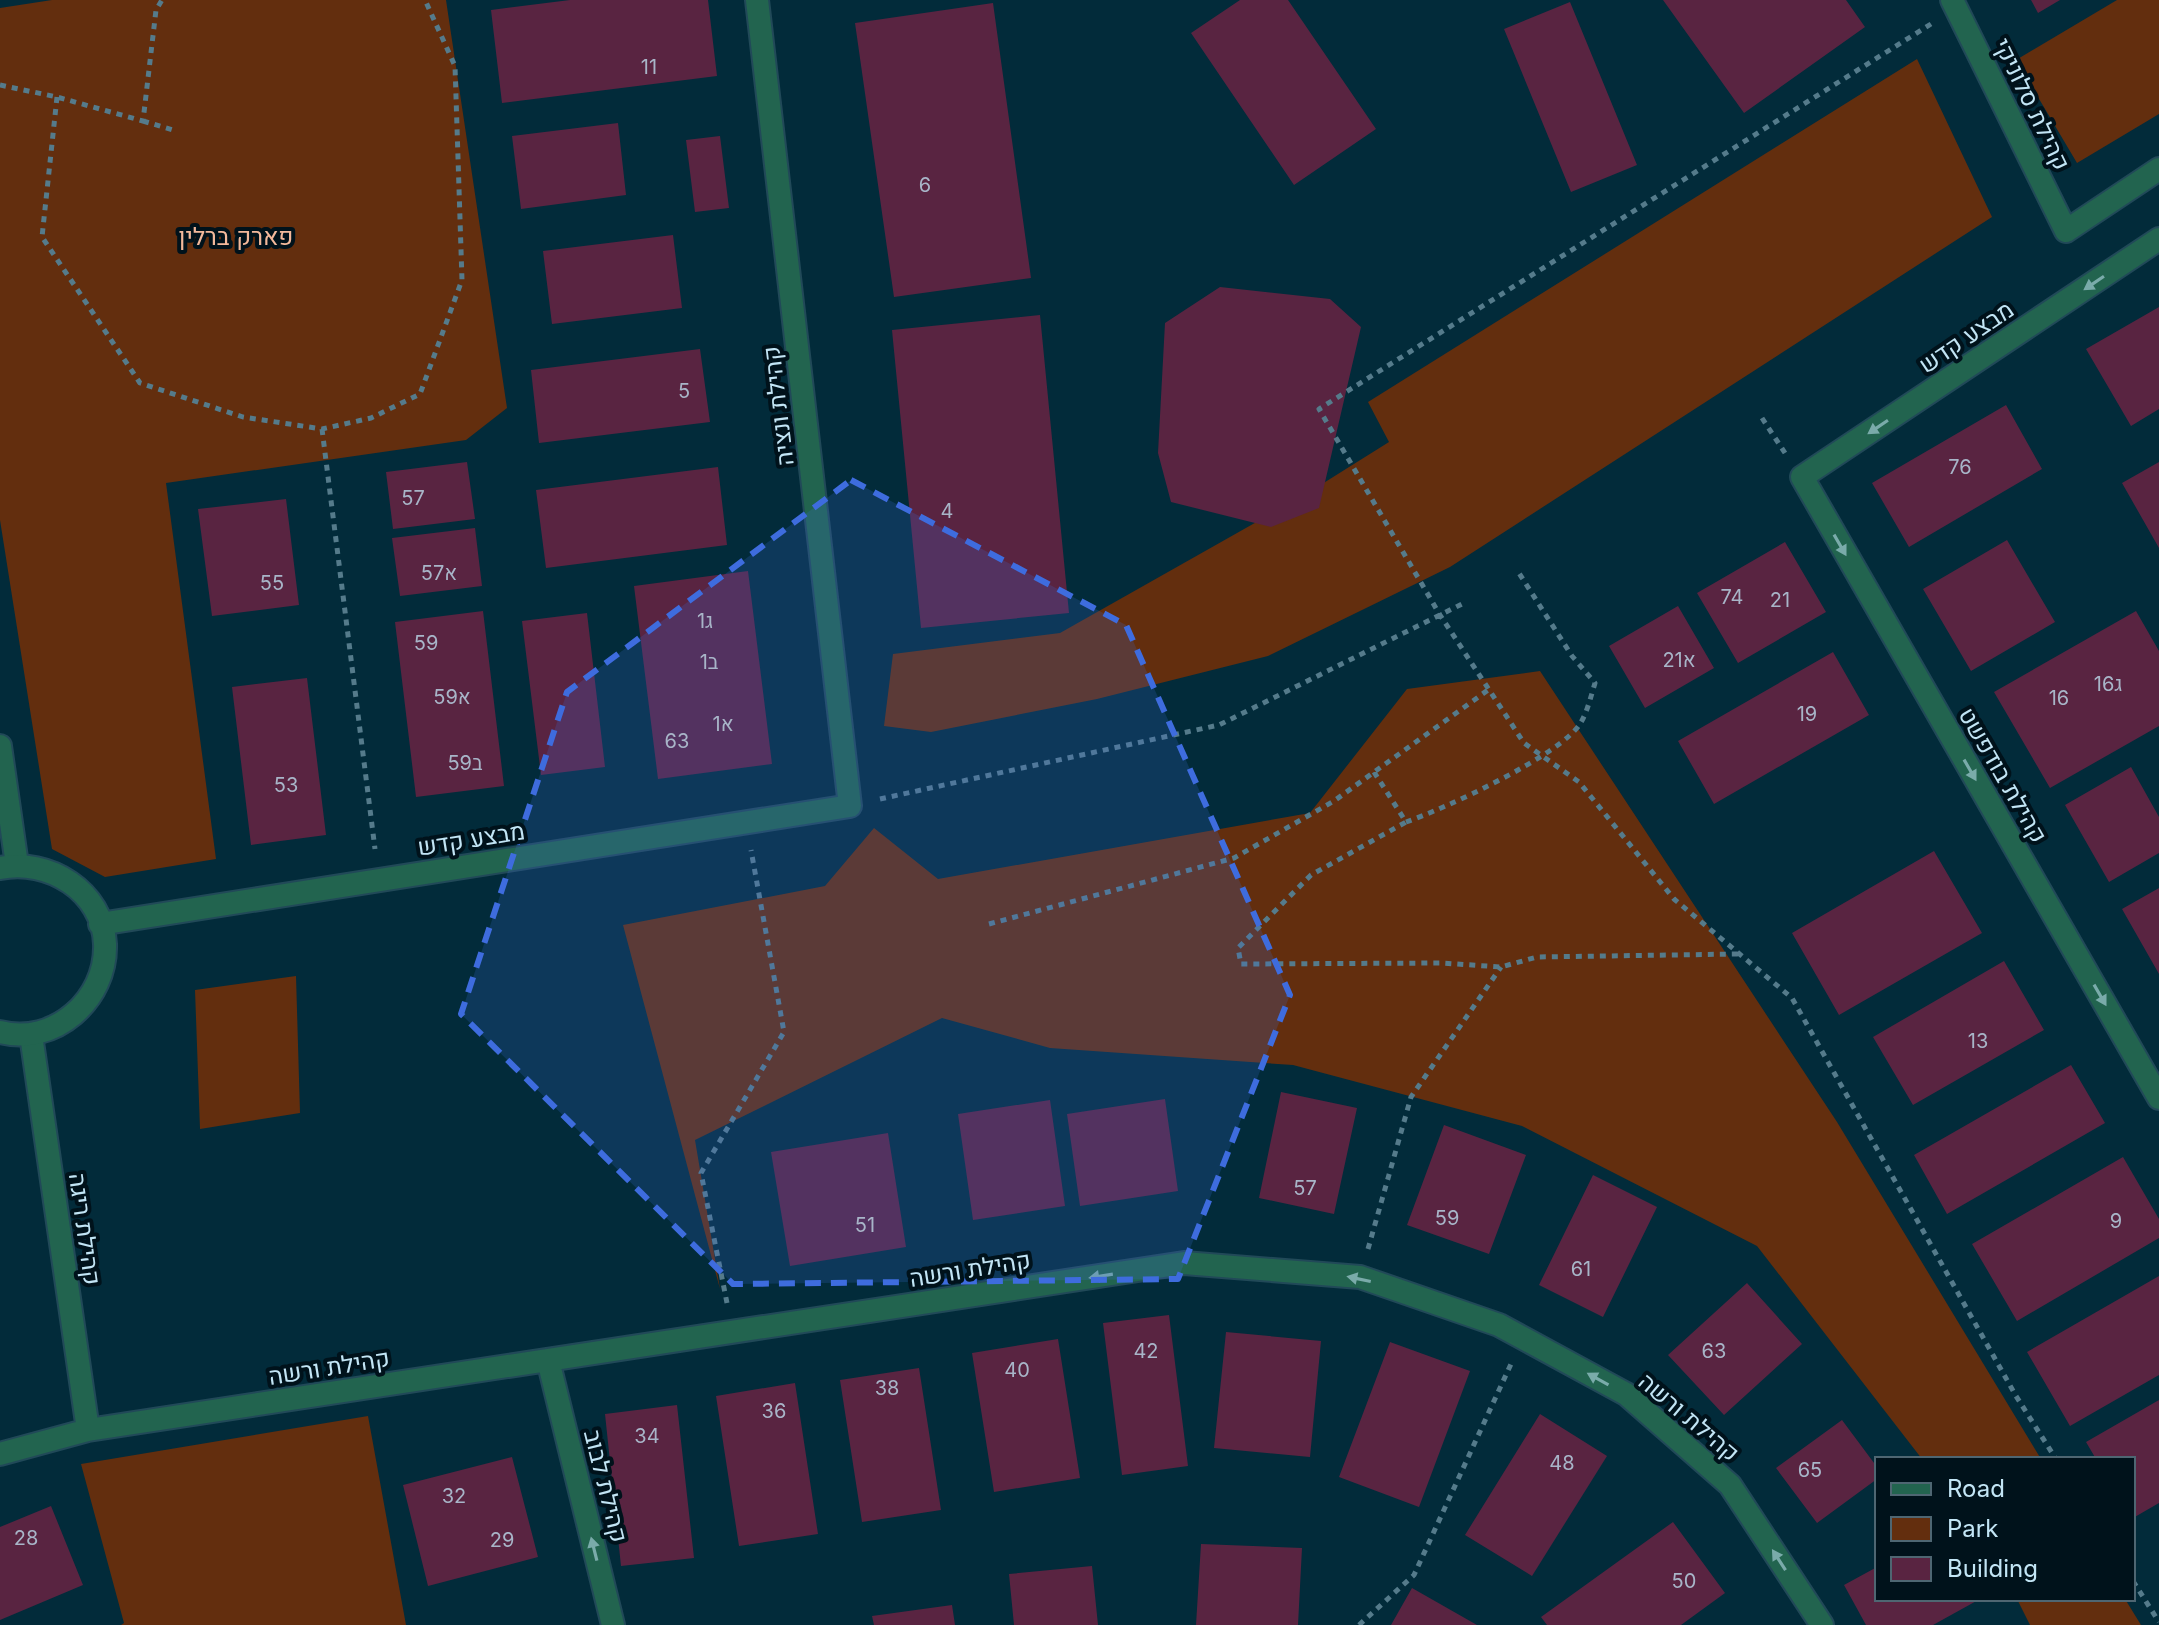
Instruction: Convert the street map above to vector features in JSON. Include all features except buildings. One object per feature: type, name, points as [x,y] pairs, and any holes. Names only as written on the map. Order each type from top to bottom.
[{"type":"street","name":"קהילת ונציה","points":[[757,0],[850,806]]},
{"type":"street","name":"קהילת סלוניקי","points":[[1954,4],[2066,231],[2159,169]]},
{"type":"street","name":"מבצע קדש","points":[[1802,477],[2159,239]]},
{"type":"street","name":"קהילת בודפשט","points":[[1802,477],[2159,1098]]},
{"type":"street","points":[[0,746],[9,866],[57,873],[81,891],[98,915],[105,944],[99,982],[83,1007],[60,1026],[31,1035],[14,1036],[0,1032]]},
{"type":"street","name":"מבצע קדש","points":[[100,924],[850,806]]},
{"type":"street","name":"קהילת ריגה","points":[[31,1035],[88,1430]]},
{"type":"street","name":"קהילת ורשה","points":[[0,1454],[88,1430],[1184,1263],[1360,1277],[1499,1325],[1626,1394],[1730,1485],[1822,1625]]},
{"type":"street","name":"קהילת לבוב","points":[[548,1360],[613,1625]]},
{"type":"path","points":[[143,121],[156,10],[162,0]]},
{"type":"path","points":[[57,97],[42,237],[140,383],[243,417],[322,429],[371,418],[420,394],[462,280],[455,66],[425,0]]},
{"type":"path","points":[[1954,4],[1319,409],[1440,615],[1524,743],[1579,782],[1674,899],[1792,998],[2008,1382],[2055,1457]]},
{"type":"path","points":[[0,85],[57,97],[176,131]]},
{"type":"path","points":[[1762,418],[1802,477]]},
{"type":"path","points":[[322,429],[378,880]]},
{"type":"path","points":[[1517,570],[1572,656],[1595,683],[1579,725],[1542,756],[1436,812],[1406,822],[1311,875],[1238,948],[1241,964],[1442,963],[1501,967],[1537,957],[1740,954]]},
{"type":"path","points":[[850,806],[1219,725],[1466,602]]},
{"type":"path","points":[[989,924],[1234,858],[1334,801],[1489,690]]},
{"type":"path","points":[[1374,772],[1406,822]]},
{"type":"path","points":[[733,1332],[701,1173],[784,1032],[747,823]]},
{"type":"path","points":[[1360,1277],[1411,1097],[1501,967]]},
{"type":"path","points":[[1359,1625],[1414,1575],[1523,1338]]},
{"type":"path","points":[[2135,1584],[2159,1622]]},
{"type":"highlighted area","points":[[851,480],[1126,625],[1290,995],[1178,1279],[733,1284],[461,1014],[567,692]]},
{"type":"green space","name":"פארק ברלין","points":[[52,0],[446,0],[507,408],[466,440],[166,483],[216,859],[105,877],[52,849],[0,520],[0,8]]},
{"type":"green space","points":[[2117,0],[2159,0],[2159,114],[2077,163],[2016,60]]},
{"type":"green space","points":[[1917,59],[1992,217],[1450,567],[1268,656],[1097,699],[931,732],[884,726],[893,654],[1060,633],[1306,494],[1389,442],[1368,402]]},
{"type":"green space","points":[[1540,671],[1837,1122],[2040,1457],[1920,1457],[1757,1246],[1522,1126],[1293,1065],[1050,1048],[942,1018],[695,1140],[720,1289],[623,925],[825,886],[874,828],[938,879],[1310,813],[1407,689]]},
{"type":"green space","points":[[296,976],[300,1113],[200,1129],[195,990]]},
{"type":"green space","points":[[368,1416],[406,1625],[121,1625],[124,1623],[81,1464]]},
{"type":"green space","points":[[2018,1601],[2126,1601],[2141,1625],[2030,1625]]}]
